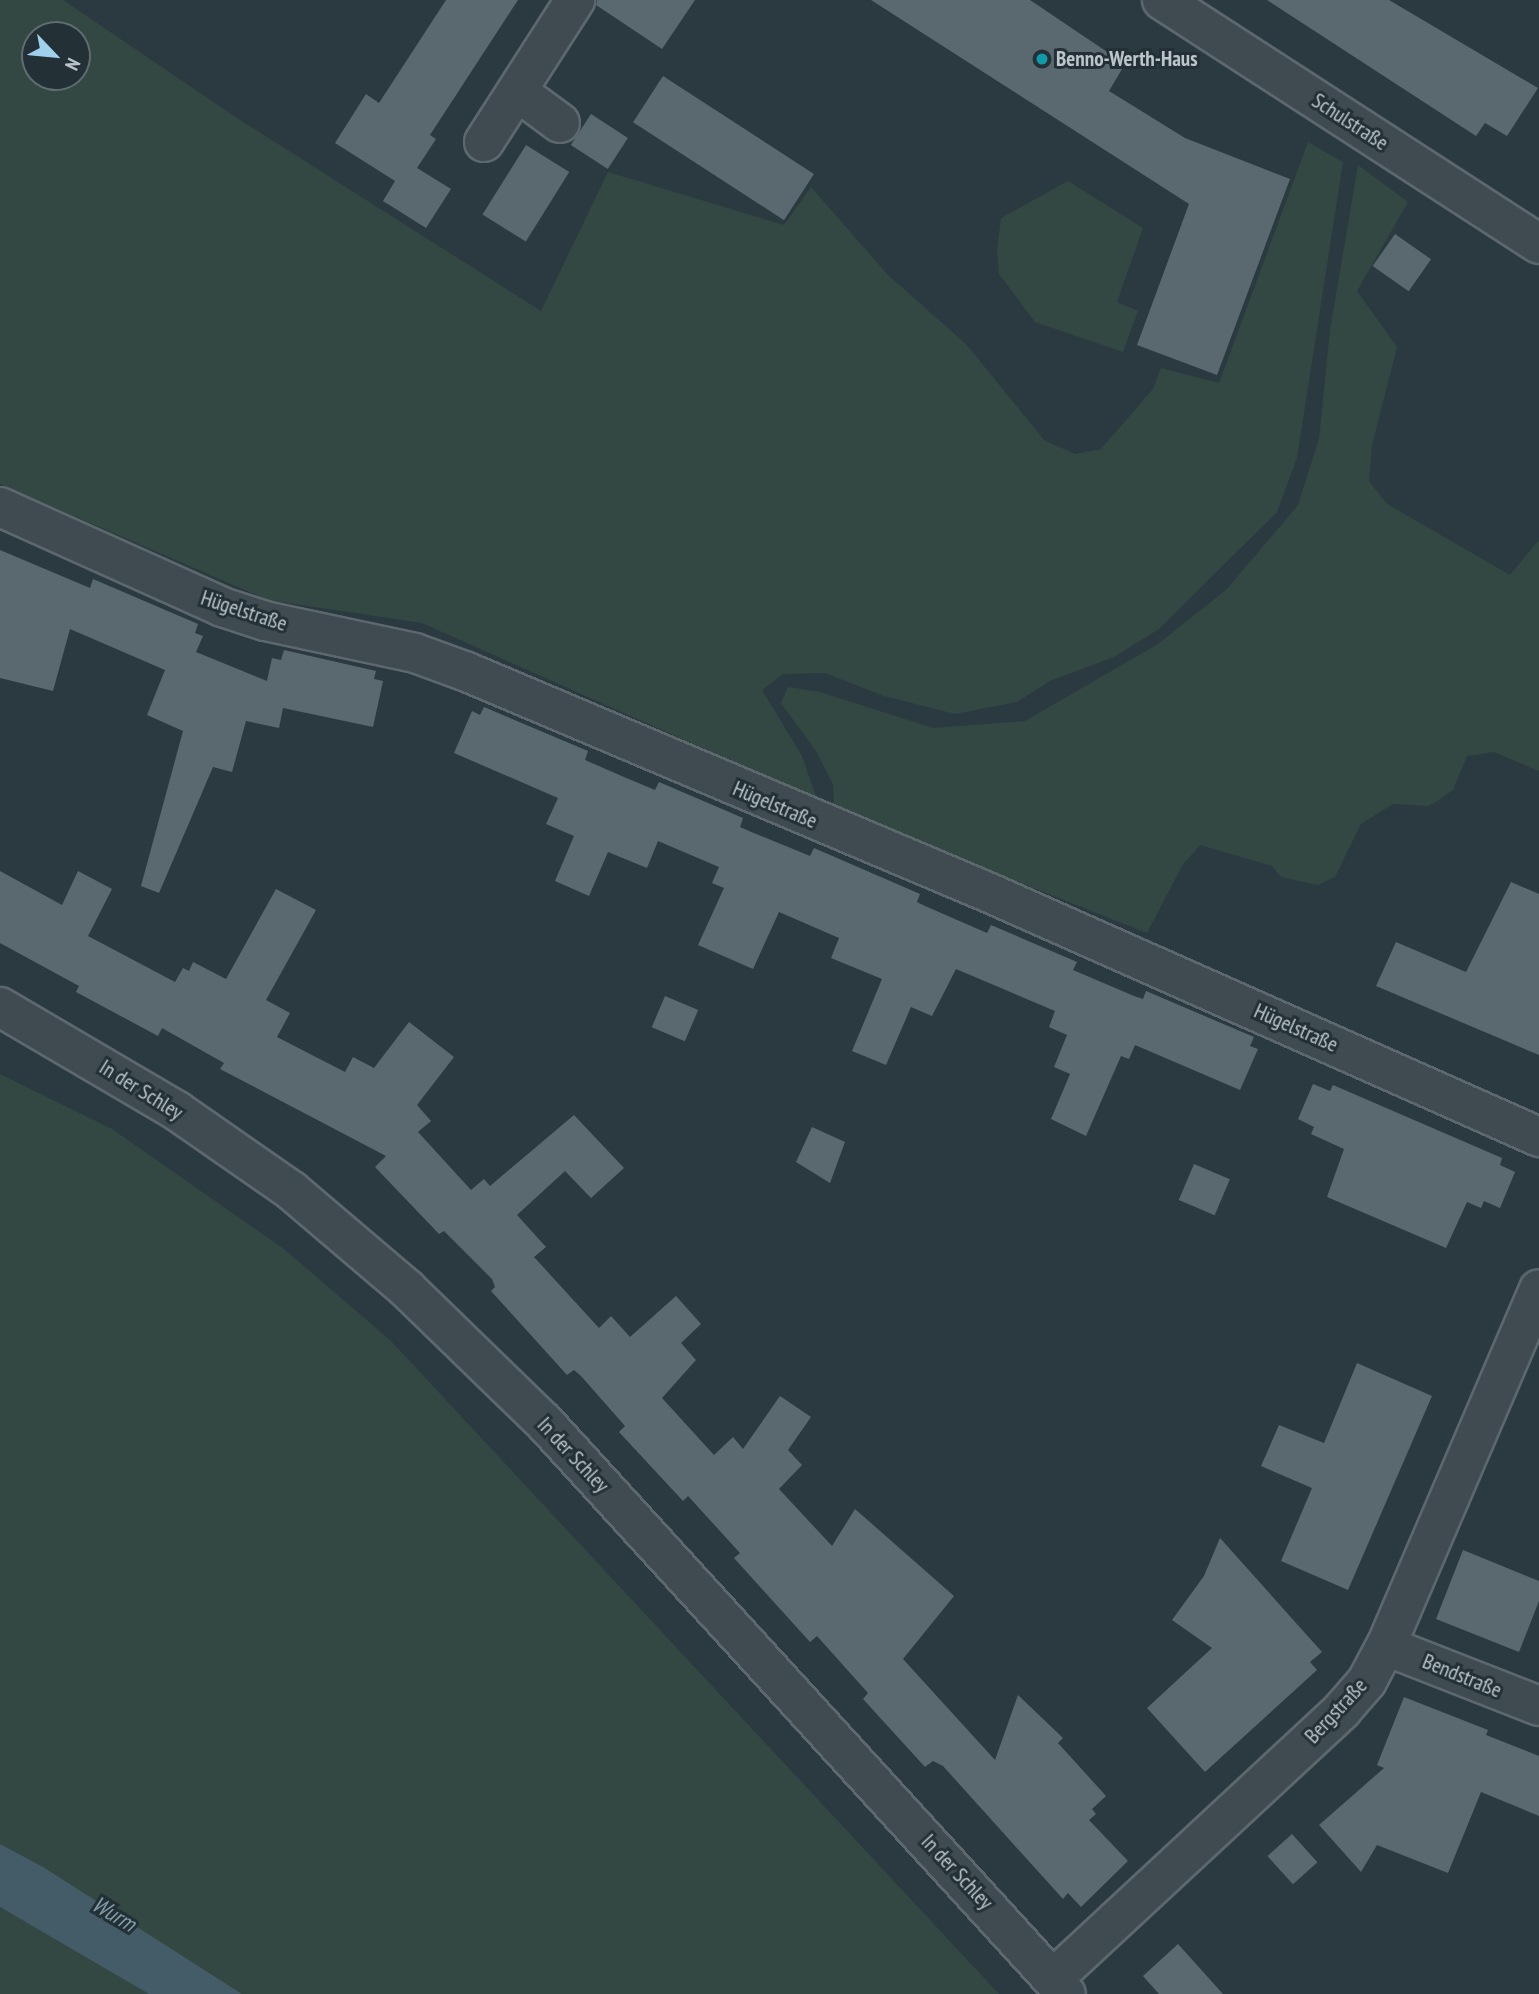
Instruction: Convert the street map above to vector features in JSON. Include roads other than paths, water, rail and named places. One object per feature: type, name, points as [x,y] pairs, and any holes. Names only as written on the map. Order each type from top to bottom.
[{"type":"street","points":[[484,142],[575,0]]},
{"type":"street","name":"Schulstraße","points":[[1162,0],[1539,244]]},
{"type":"street","points":[[518,92],[560,123]]},
{"type":"street","name":"Hügelstraße","points":[[0,507],[78,546],[222,607],[265,621],[415,653],[467,672],[1053,920],[1539,1137]]},
{"type":"street","name":"In der Schley","points":[[0,1007],[177,1111],[292,1191],[407,1289],[544,1422],[1060,1986]]},
{"type":"street","name":"Bergstraße","points":[[1060,1986],[1342,1710],[1367,1681],[1386,1646],[1539,1289]]},
{"type":"street","name":"Bendstraße","points":[[1386,1646],[1539,1706]]},
{"type":"water","name":"Wurm","points":[[0,1844],[43,1867],[242,1994],[149,1994],[0,1907]]},
{"type":"place","name":"Benno-Werth-Haus","points":[[1042,59]]}]
